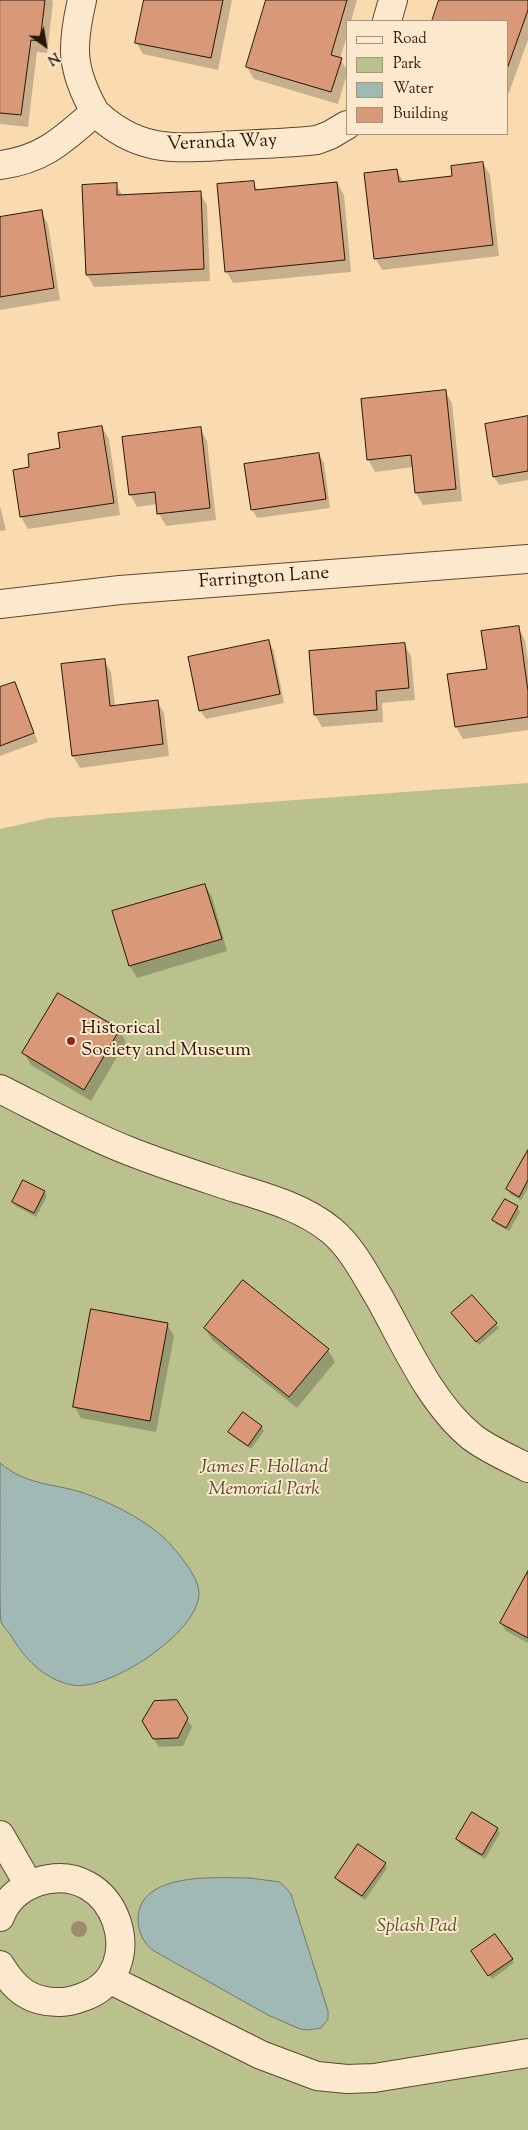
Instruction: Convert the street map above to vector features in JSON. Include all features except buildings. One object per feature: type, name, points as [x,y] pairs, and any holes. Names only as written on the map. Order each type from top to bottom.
[{"type":"street","points":[[0,164],[17,163],[47,152],[95,112],[78,77],[74,55],[76,29],[82,0]]},
{"type":"street","points":[[387,20],[392,0]]},
{"type":"street","name":"Veranda Way","points":[[95,112],[116,130],[130,138],[144,143],[171,148],[317,140],[330,136],[346,126]]},
{"type":"street","name":"Farrington Lane","points":[[0,604],[120,590],[528,559]]},
{"type":"street","points":[[0,1089],[68,1124],[128,1151],[275,1200],[316,1219],[345,1244],[359,1264],[426,1382],[456,1420],[471,1436],[487,1447],[528,1468]]},
{"type":"street","points":[[0,1835],[29,1885]]},
{"type":"street","points":[[0,1917],[14,1895],[29,1885],[50,1878],[71,1879],[92,1887],[108,1902],[118,1920],[121,1942],[117,1963],[109,1979],[101,1988],[68,2002],[47,2002],[27,1995],[10,1982],[0,1966]]},
{"type":"street","points":[[109,1979],[261,2055],[317,2076],[347,2079],[374,2078],[528,2052]]},
{"type":"green space","name":"James F. Holland Memorial Park","points":[[528,783],[528,2130],[0,2130],[0,829],[49,818]]},
{"type":"water","points":[[0,1463],[19,1476],[81,1492],[104,1501],[153,1528],[180,1555],[196,1581],[199,1594],[195,1609],[184,1626],[149,1657],[128,1670],[88,1685],[72,1685],[62,1682],[43,1673],[35,1666],[1,1622]]},
{"type":"water","points":[[250,1878],[280,1882],[291,1894],[328,2011],[328,2019],[321,2028],[300,2029],[268,2015],[154,1951],[142,1937],[138,1918],[142,1903],[152,1892],[183,1880]]},
{"type":"place","name":"Historical Society and Museum","points":[[71,1041]]},
{"type":"park label","name":"Splash Pad","points":[[417,1928]]}]
